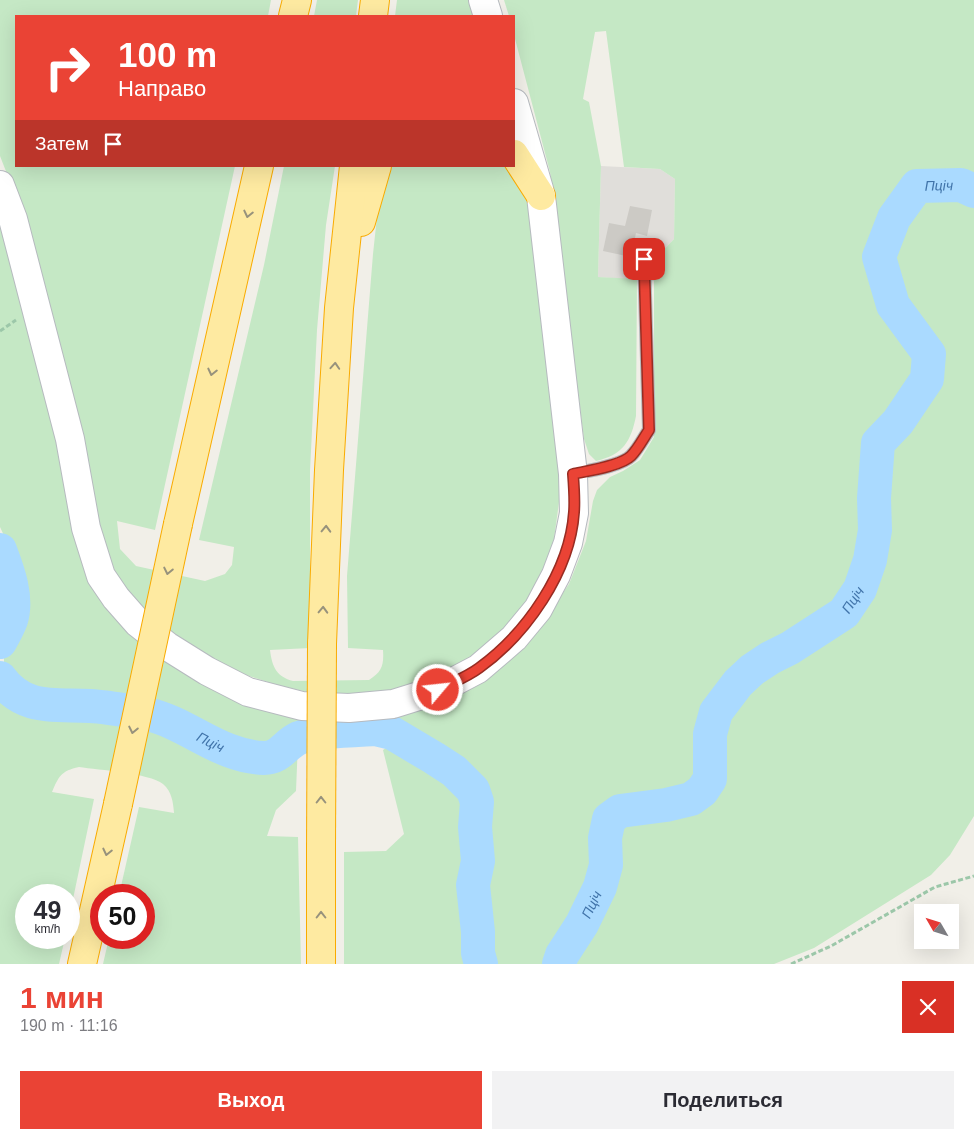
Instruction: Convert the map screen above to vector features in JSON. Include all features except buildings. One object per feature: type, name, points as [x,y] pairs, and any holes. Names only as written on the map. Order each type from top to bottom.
[{"type":"highway","points":[[293,15],[297,0]]},
{"type":"highway","points":[[373,15],[375,0]]},
{"type":"highway","points":[[515,156],[541,196]]},
{"type":"highway","points":[[82,964],[178,524],[259,167]]},
{"type":"highway","points":[[321,964],[322,644],[329,470],[339,308],[354,167]]},
{"type":"highway","points":[[339,308],[377,167]]},
{"type":"main road","points":[[483,0],[488,15]]},
{"type":"main road","points":[[0,185],[13,219],[70,438],[86,528],[101,576],[116,598],[138,623],[167,646],[207,671],[248,692],[302,706],[349,708],[393,704],[438,690],[478,668],[514,638],[538,609],[556,575],[568,543],[574,513],[573,474],[541,196],[515,107]]},
{"type":"lane","points":[[573,474],[600,469],[629,458],[641,444],[649,430],[644,259]]},
{"type":"path","points":[[792,964],[831,946],[935,886],[974,876]]},
{"type":"shaded area","points":[[601,166],[660,169],[675,179],[674,239],[654,260],[654,281],[598,277]]},
{"type":"green space","points":[[0,0],[271,0],[268,15],[15,15],[15,167],[235,167],[155,530],[117,521],[120,549],[136,566],[205,581],[225,574],[232,565],[234,547],[199,540],[264,265],[284,167],[335,167],[326,225],[317,330],[310,471],[310,648],[270,650],[276,670],[283,677],[293,681],[369,680],[377,674],[383,660],[383,650],[348,648],[347,576],[373,254],[379,198],[387,174],[392,167],[512,167],[530,197],[562,480],[554,539],[543,579],[523,609],[488,644],[456,668],[415,684],[387,691],[348,695],[312,693],[277,685],[240,673],[196,649],[157,622],[129,593],[115,572],[104,550],[9,179],[0,156]]},
{"type":"green space","points":[[317,0],[358,0],[356,15],[314,15]]},
{"type":"green space","points":[[397,0],[469,0],[474,15],[395,15]]},
{"type":"green space","points":[[504,0],[974,0],[974,816],[950,855],[931,875],[814,948],[774,964],[344,964],[344,852],[386,851],[404,834],[383,750],[408,734],[386,721],[293,732],[275,751],[250,749],[211,739],[176,715],[91,694],[72,696],[27,690],[14,679],[4,665],[4,652],[9,644],[21,636],[26,613],[7,542],[0,527],[0,218],[13,261],[80,543],[189,674],[384,714],[542,623],[569,584],[586,541],[593,501],[597,490],[610,477],[640,460],[654,437],[654,260],[674,239],[675,179],[660,169],[624,167],[606,31],[595,32],[583,99],[589,102],[601,166],[598,277],[637,279],[636,416],[631,433],[624,446],[613,455],[596,461],[589,454],[584,439],[550,172],[515,39],[515,15],[509,15]]},
{"type":"green space","points":[[0,690],[13,707],[79,722],[110,715],[163,727],[214,754],[246,762],[278,767],[288,759],[298,742],[296,791],[276,810],[267,836],[298,837],[301,964],[103,964],[106,949],[155,949],[155,884],[122,884],[139,807],[174,813],[174,809],[172,797],[168,790],[156,780],[136,775],[79,767],[64,772],[52,792],[94,799],[76,884],[15,884],[15,949],[62,949],[59,964],[0,964]]},
{"type":"waterway","name":"Пціч","points":[[559,964],[562,955],[582,924],[600,887],[606,865],[605,838],[609,819],[620,811],[666,805],[691,799],[702,791],[710,779],[710,734],[716,712],[738,683],[752,670],[770,658],[790,648],[844,613],[860,589],[870,560],[875,530],[874,498],[878,443],[898,422],[927,379],[929,354],[893,305],[879,257],[894,218],[917,186],[961,185],[974,191]]},
{"type":"waterway","name":"Пціч","points":[[0,550],[13,594],[11,620],[0,642]]},
{"type":"waterway","name":"Пціч","points":[[0,678],[9,689],[30,701],[52,705],[104,707],[147,714],[162,718],[218,746],[248,756],[264,758],[275,756],[299,738],[315,734],[375,729],[392,733],[454,771],[473,790],[477,802],[475,827],[478,861],[473,885],[478,932],[478,953],[481,964]]},
{"type":"route","points":[[438,690],[478,668],[514,638],[538,609],[556,575],[568,543],[574,513],[573,474],[600,469],[629,458],[641,444],[649,430],[644,259]]}]
